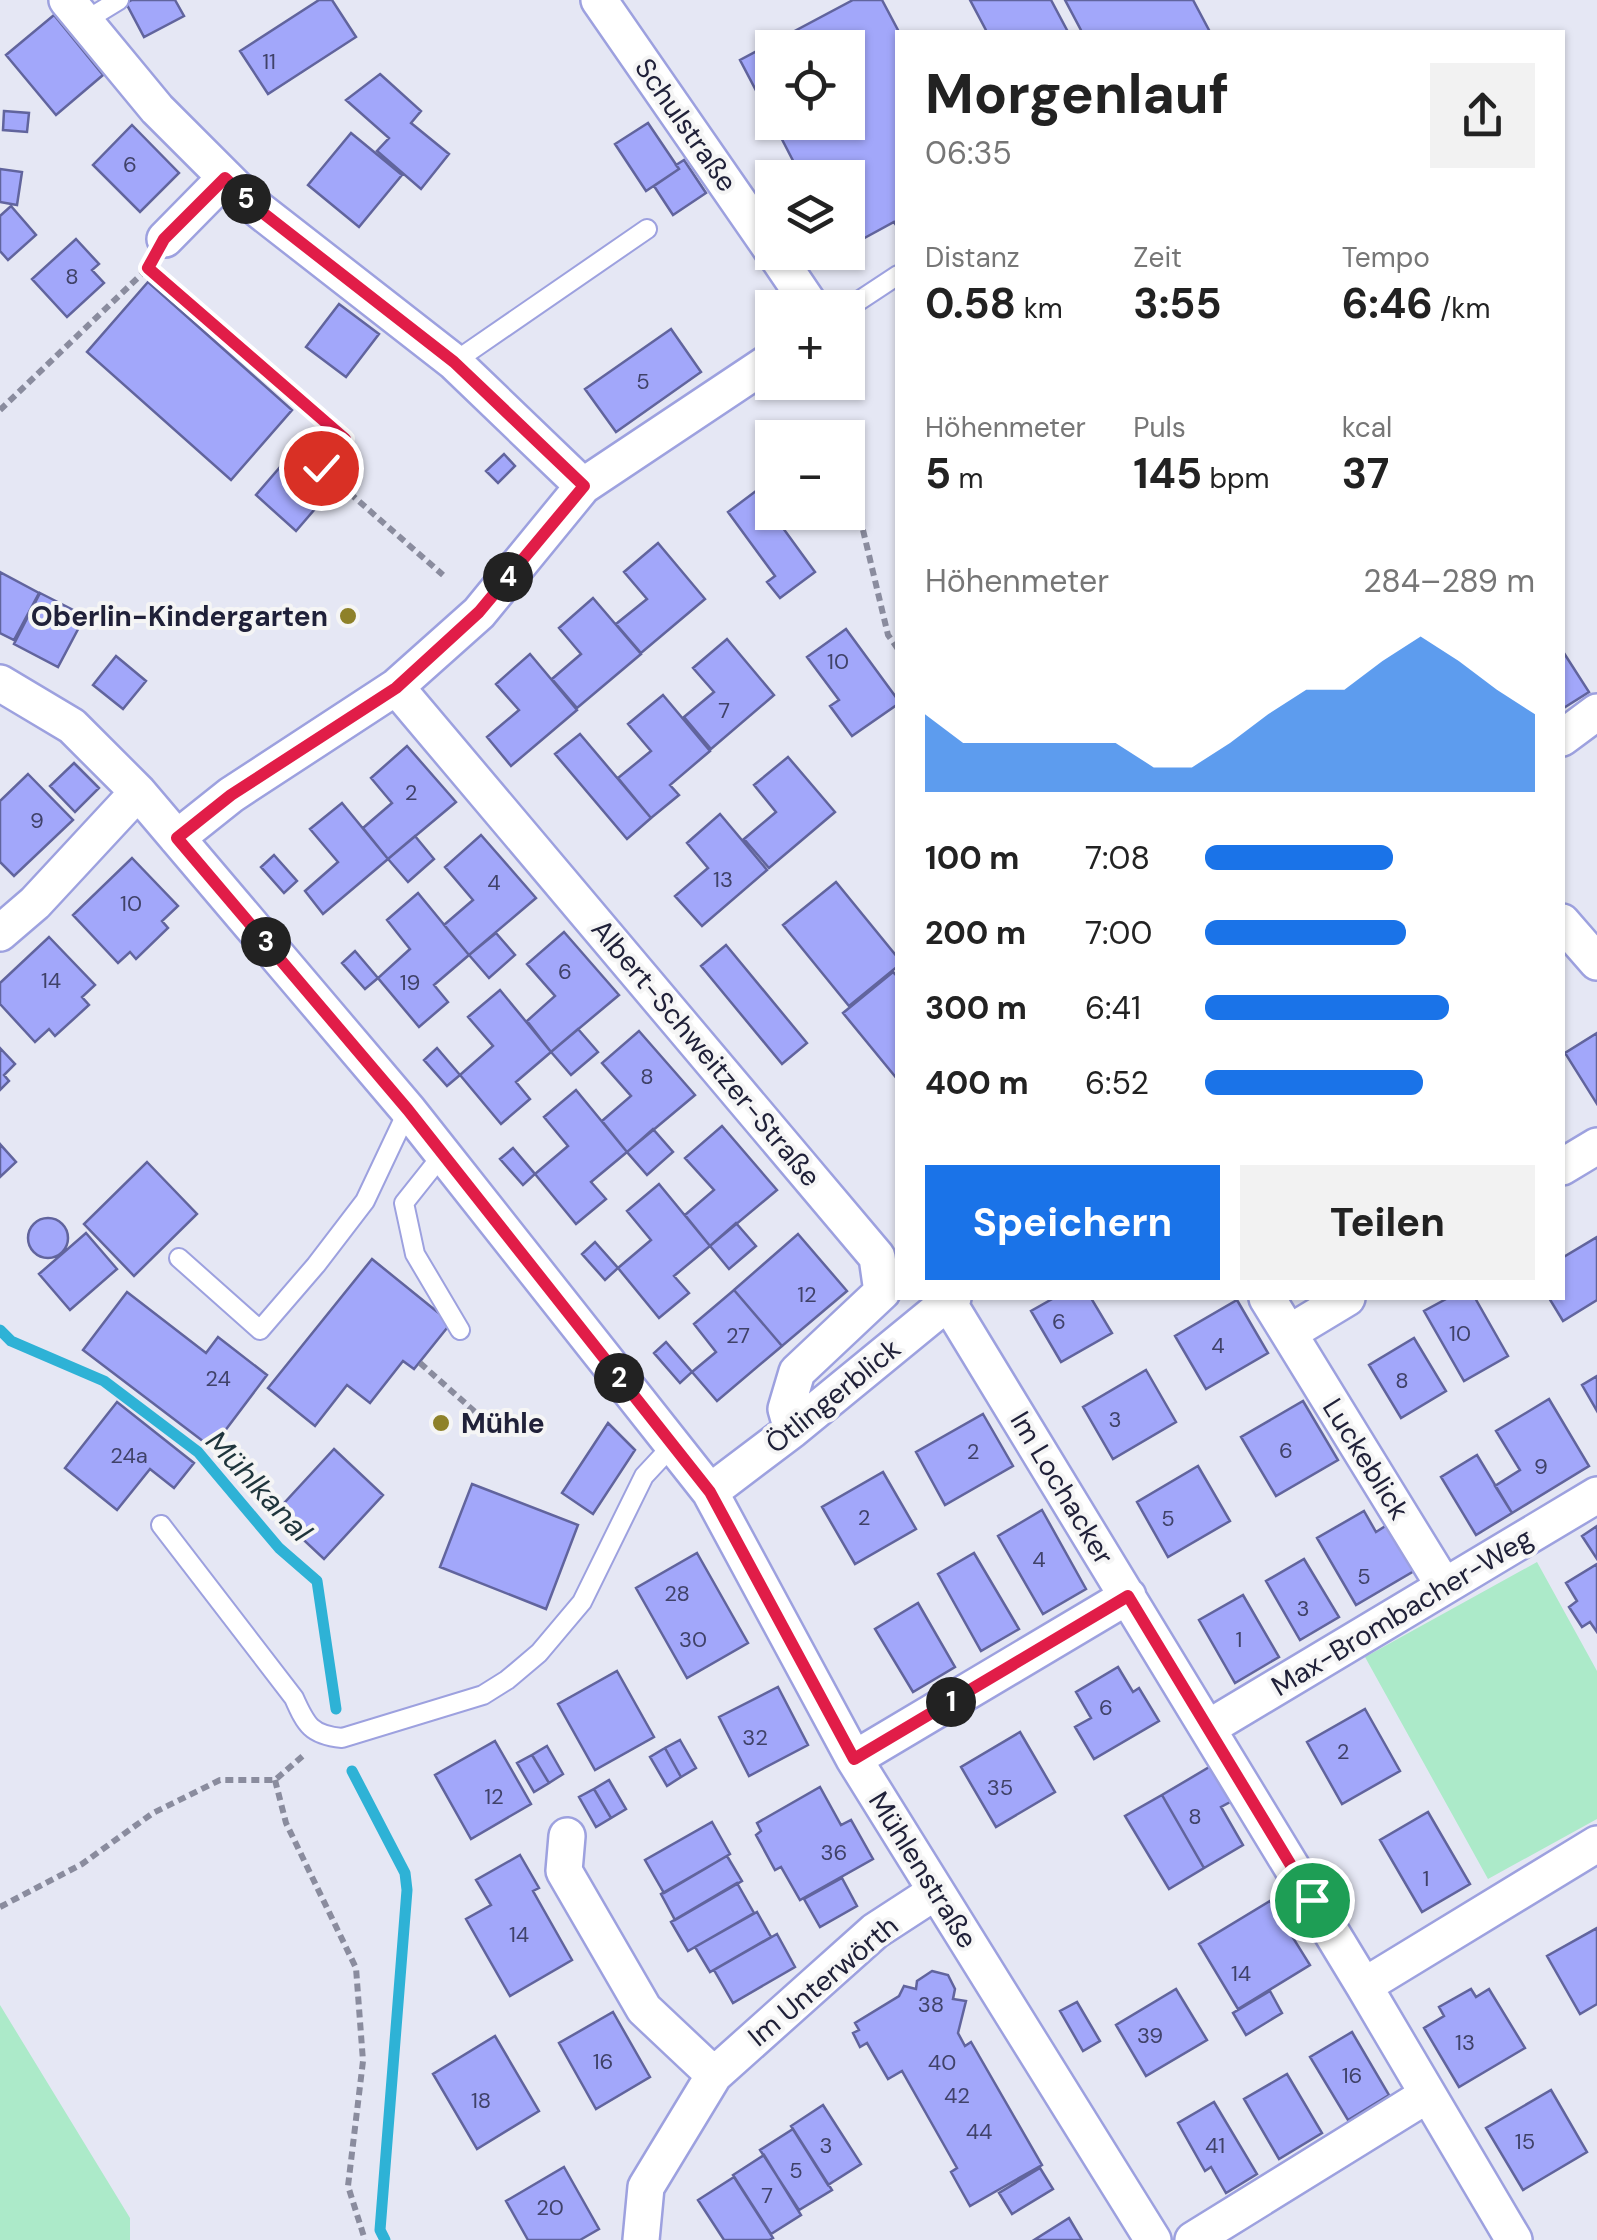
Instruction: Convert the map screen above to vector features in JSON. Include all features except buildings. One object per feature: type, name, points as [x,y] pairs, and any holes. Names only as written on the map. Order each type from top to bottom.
[{"type":"street","name":"Schulstraße","points":[[599,0],[755,226]]},
{"type":"street","points":[[75,11],[157,109],[254,206],[454,362],[584,486]]},
{"type":"street","points":[[164,239],[225,178]]},
{"type":"street","points":[[177,838],[231,795],[396,688],[479,612],[584,486],[755,371]]},
{"type":"street","name":"Mühlenstraße","points":[[0,683],[72,726],[138,792],[408,1110],[710,1492],[854,1759],[1153,2240]]},
{"type":"street","name":"Albert-Schweitzer-Straße","points":[[396,688],[877,1257],[882,1292],[797,1372],[786,1409],[792,1430]]},
{"type":"street","points":[[1565,736],[1597,712]]},
{"type":"street","points":[[0,933],[35,904],[138,792]]},
{"type":"street","points":[[1565,925],[1597,962]]},
{"type":"street","points":[[1565,1165],[1597,1146]]},
{"type":"street","name":"Ötlingerblick","points":[[710,1492],[951,1300]]},
{"type":"street","name":"Im Lochacker","points":[[951,1300],[1514,2240]]},
{"type":"street","name":"Luckeblick","points":[[1268,1300],[1444,1586]]},
{"type":"street","points":[[1289,1333],[1344,1300]]},
{"type":"street","name":"Max-Brombacher-Weg","points":[[1208,1728],[1597,1495]]},
{"type":"street","points":[[854,1759],[1128,1596]]},
{"type":"street","points":[[567,1836],[564,1871],[644,2009],[714,2075]]},
{"type":"street","points":[[1364,1986],[1597,1844]]},
{"type":"street","name":"Im Unterwörth","points":[[641,2240],[646,2186],[714,2075],[875,1931],[935,1892]]},
{"type":"street","points":[[1193,2240],[1427,2095]]},
{"type":"lane","points":[[75,11],[119,0]]},
{"type":"lane","points":[[454,362],[647,228]]},
{"type":"lane","points":[[865,297],[895,277]]},
{"type":"lane","points":[[179,1258],[260,1330],[366,1201],[408,1110]]},
{"type":"lane","points":[[443,1154],[404,1203],[415,1254],[460,1330]]},
{"type":"lane","points":[[162,1525],[294,1698],[305,1724],[325,1736],[342,1738],[483,1695],[540,1653],[582,1602],[644,1476],[672,1446]]},
{"type":"path","points":[[0,410],[148,268],[345,439],[321,468],[442,575]]},
{"type":"path","points":[[863,530],[888,634],[895,644]]},
{"type":"path","points":[[420,1362],[482,1418]]},
{"type":"path","points":[[0,1907],[82,1864],[153,1813],[220,1780],[275,1780],[325,1736]]},
{"type":"path","points":[[275,1780],[286,1823],[356,1968],[363,2061],[348,2186],[365,2240]]},
{"type":"green space","points":[[1537,1562],[1597,1671],[1597,1819],[1488,1879],[1365,1657]]},
{"type":"green space","points":[[0,2005],[130,2218],[130,2240],[0,2240]]},
{"type":"waterway","name":"Mühlkanal","points":[[0,1330],[11,1341],[104,1381],[198,1452],[279,1548],[317,1581],[336,1709]]},
{"type":"waterway","name":"Mühlkanal","points":[[352,1771],[405,1873],[407,1890],[380,2230],[385,2240]]},
{"type":"place","name":"Oberlin-Kindergarten","points":[[348,616]]},
{"type":"place","name":"Mühle","points":[[441,1423]]},
{"type":"route","points":[[321,468],[345,439],[148,268],[164,239],[225,178],[254,206],[454,362],[584,486],[479,612],[396,688],[231,795],[177,838],[408,1110],[710,1492],[854,1759],[1128,1596],[1312,1900]]}]
